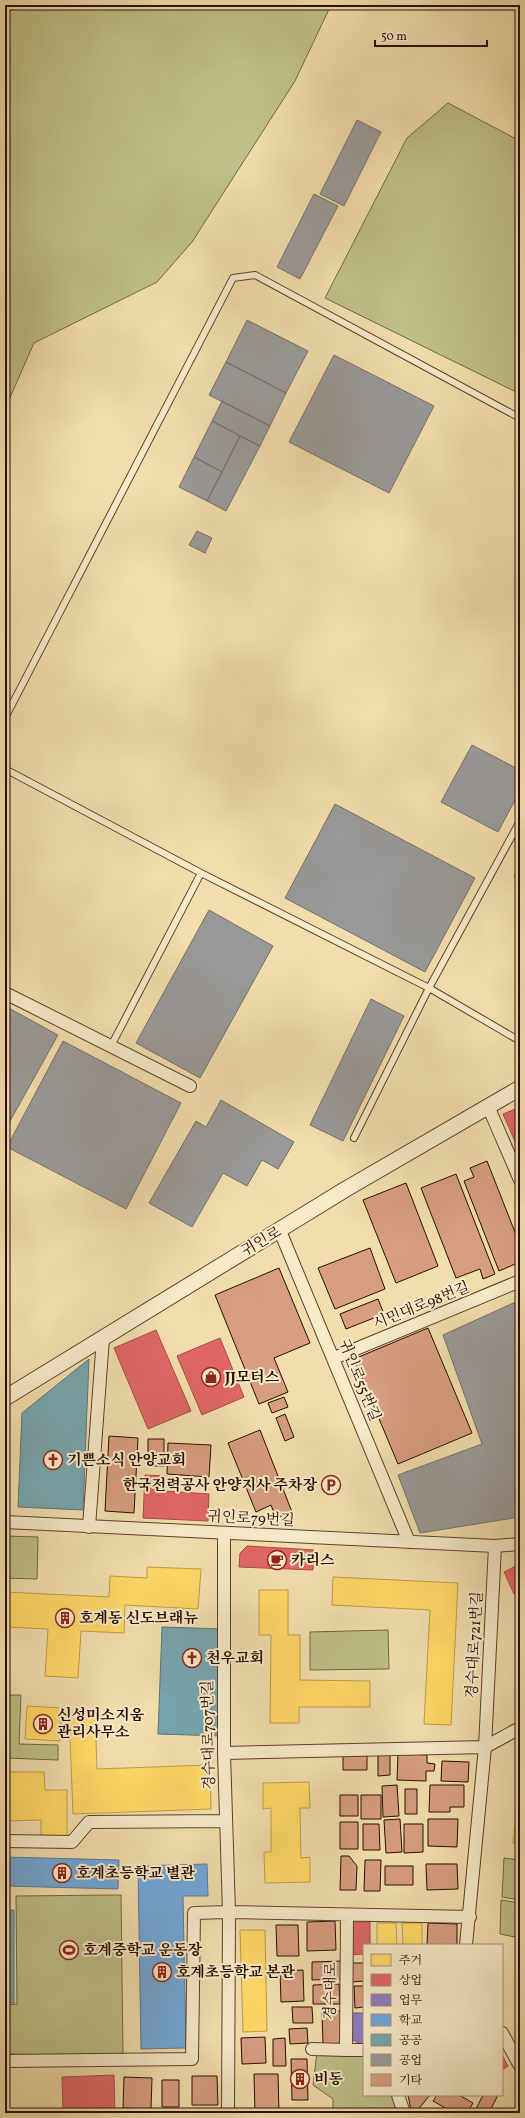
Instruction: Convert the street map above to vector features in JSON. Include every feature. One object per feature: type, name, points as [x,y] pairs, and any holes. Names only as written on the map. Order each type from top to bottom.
[{"type":"street","points":[[5,993],[190,1086]]},
{"type":"street","name":"귀인로","points":[[5,1398],[219,1265],[520,1088]]},
{"type":"street","points":[[488,1106],[520,1180]]},
{"type":"street","name":"귀인로55번길","points":[[280,1230],[409,1542]]},
{"type":"street","name":"시민대로98번길","points":[[334,1358],[520,1281]]},
{"type":"street","points":[[89,1527],[103,1338]]},
{"type":"street","name":"귀인로79번길","points":[[5,1522],[495,1546],[520,1544]]},
{"type":"street","name":"경수대로707번길","points":[[224,1533],[224,1753],[228,1912],[228,2113]]},
{"type":"street","name":"경수대로721번길","points":[[466,1944],[470,1917],[485,1747],[495,1546]]},
{"type":"street","points":[[224,1753],[485,1747],[520,1728]]},
{"type":"street","points":[[5,1841],[72,1842],[89,1822],[226,1821]]},
{"type":"street","points":[[5,2061],[192,2059],[194,1913],[228,1912],[470,1917]]},
{"type":"street","name":"경수대로","points":[[346,2050],[347,1915]]},
{"type":"street","points":[[503,2035],[520,2066]]},
{"type":"street","points":[[312,2049],[363,2050]]},
{"type":"street","points":[[398,2096],[404,2113]]},
{"type":"lane","points":[[5,718],[233,278],[255,275],[520,418]]},
{"type":"lane","points":[[5,769],[201,873],[429,988],[520,1042]]},
{"type":"lane","points":[[354,1138],[429,988],[520,820]]},
{"type":"lane","points":[[111,1046],[201,873]]},
{"type":"green space","points":[[5,5],[331,5],[295,81],[192,242],[157,282],[34,343],[5,409]]},
{"type":"green space","points":[[448,103],[520,141],[520,385],[516,392],[325,298],[407,138]]},
{"type":"green space","points":[[5,1536],[38,1537],[37,1579],[5,1578]]},
{"type":"green space","points":[[388,1630],[389,1669],[310,1670],[310,1632]]},
{"type":"green space","points":[[5,1695],[21,1695],[19,1744],[58,1745],[58,1760],[5,1758]]},
{"type":"green space","points":[[504,1858],[520,1860],[520,1900],[502,1897]]},
{"type":"green space","name":"호계중학교 운동장","points":[[121,1895],[123,2056],[5,2054],[5,2005],[17,2004],[16,1896]]},
{"type":"green space","points":[[501,1900],[520,1903],[520,1938],[500,1934]]},
{"type":"green space","points":[[317,2052],[363,2054],[363,2096],[394,2096],[397,2113],[333,2113],[333,2099],[313,2085]]},
{"type":"building: 주거","name":"호계동 신도브래뉴","points":[[147,1567],[201,1569],[198,1609],[125,1605],[124,1633],[81,1631],[78,1678],[45,1676],[48,1629],[5,1627],[5,1592],[109,1597],[110,1576],[147,1578]]},
{"type":"building: 주거","points":[[333,1577],[458,1583],[451,1725],[424,1724],[430,1610],[332,1605]]},
{"type":"building: 주거","points":[[259,1590],[288,1590],[288,1635],[300,1635],[300,1680],[370,1681],[370,1707],[299,1707],[299,1723],[270,1723],[271,1635],[259,1635]]},
{"type":"building: 주거","name":"신성미소지움 관리사무소","points":[[27,1706],[61,1708],[60,1741],[25,1739]]},
{"type":"building: 주거","points":[[69,1713],[95,1713],[97,1769],[210,1765],[211,1809],[73,1814]]},
{"type":"building: 주거","points":[[5,1772],[44,1772],[45,1790],[67,1790],[67,1839],[41,1840],[41,1820],[5,1821]]},
{"type":"building: 주거","points":[[309,1782],[310,1808],[300,1808],[301,1858],[310,1857],[310,1882],[265,1883],[264,1852],[271,1852],[271,1808],[263,1809],[263,1783]]},
{"type":"building: 주거","points":[[517,1810],[520,1810],[520,1844],[513,1843]]},
{"type":"building: 주거","points":[[377,1923],[396,1923],[397,1944],[377,1944]]},
{"type":"building: 주거","points":[[402,1923],[422,1923],[422,1944],[403,1944]]},
{"type":"building: 주거","points":[[240,1930],[265,1930],[267,2031],[243,2032]]},
{"type":"building: 상업","points":[[520,1107],[520,1153],[503,1114]]},
{"type":"building: 상업","points":[[156,1330],[191,1411],[148,1429],[114,1348]]},
{"type":"building: 상업","name":"JJ모터스","points":[[220,1338],[244,1397],[202,1415],[177,1356]]},
{"type":"building: 상업","points":[[145,1475],[166,1476],[165,1491],[209,1494],[208,1521],[143,1518]]},
{"type":"building: 상업","name":"카리스","points":[[247,1546],[314,1550],[313,1570],[239,1567],[240,1553]]},
{"type":"building: 상업","points":[[520,1564],[520,1591],[514,1594],[504,1572]]},
{"type":"building: 상업","points":[[348,1922],[370,1922],[370,1944],[363,1944],[363,1954],[349,1955]]},
{"type":"building: 상업","points":[[503,2057],[508,2066],[503,2069]]},
{"type":"building: 상업","points":[[114,2075],[115,2113],[63,2113],[62,2077]]},
{"type":"building: 업무","points":[[351,2013],[363,2013],[363,2045],[351,2039]]},
{"type":"building: 학교","name":"호계초등학교 별관","points":[[5,1857],[119,1860],[118,1889],[5,1886]]},
{"type":"building: 학교","name":"호계초등학교 본관","points":[[207,1864],[208,1896],[183,1896],[186,2048],[141,2049],[138,1866]]},
{"type":"building: 공공","name":"기쁜소식 안양교회","points":[[89,1359],[83,1510],[18,1507],[22,1413]]},
{"type":"building: 공공","name":"천우교회","points":[[162,1627],[224,1629],[220,1736],[158,1734]]},
{"type":"building: 공공","points":[[5,1910],[14,1910],[14,2003],[5,2003]]},
{"type":"building: 공업","points":[[357,120],[381,132],[344,206],[320,194]]},
{"type":"building: 공업","points":[[314,194],[338,206],[300,279],[277,267]]},
{"type":"building: 공업","points":[[247,320],[308,351],[286,393],[226,362]]},
{"type":"building: 공업","points":[[334,355],[434,406],[389,493],[289,442]]},
{"type":"building: 공업","points":[[226,362],[286,393],[270,426],[209,395]]},
{"type":"building: 공업","points":[[222,401],[270,426],[260,446],[212,421]]},
{"type":"building: 공업","points":[[212,421],[240,436],[222,472],[194,457]]},
{"type":"building: 공업","points":[[240,436],[260,446],[226,511],[207,501]]},
{"type":"building: 공업","points":[[194,457],[222,472],[207,501],[179,487]]},
{"type":"building: 공업","points":[[197,531],[212,538],[205,553],[189,545]]},
{"type":"building: 공업","points":[[472,745],[520,770],[520,791],[498,832],[441,802]]},
{"type":"building: 공업","points":[[335,804],[475,878],[425,972],[285,898]]},
{"type":"building: 공업","points":[[520,865],[520,880],[514,877]]},
{"type":"building: 공업","points":[[209,910],[273,946],[200,1078],[136,1043]]},
{"type":"building: 공업","points":[[371,999],[404,1016],[343,1141],[310,1125]]},
{"type":"building: 공업","points":[[5,1006],[58,1035],[5,1130]]},
{"type":"building: 공업","points":[[63,1041],[181,1103],[126,1209],[7,1147]]},
{"type":"building: 공업","points":[[221,1100],[294,1142],[278,1169],[262,1160],[247,1186],[223,1173],[192,1227],[149,1203],[196,1121],[206,1127]]},
{"type":"building: 공업","points":[[520,1300],[520,1517],[420,1533],[398,1475],[482,1444],[443,1335]]},
{"type":"building: 기타","points":[[487,1161],[520,1245],[520,1262],[499,1271],[464,1181],[474,1177],[470,1168]]},
{"type":"building: 기타","points":[[456,1174],[495,1274],[483,1279],[480,1269],[456,1278],[421,1188]]},
{"type":"building: 기타","points":[[406,1183],[438,1266],[396,1283],[363,1200]]},
{"type":"building: 기타","points":[[370,1248],[385,1289],[335,1309],[318,1268]]},
{"type":"building: 기타","points":[[279,1268],[310,1343],[274,1358],[288,1392],[259,1404],[215,1295]]},
{"type":"building: 기타","points":[[378,1299],[384,1314],[346,1329],[340,1314]]},
{"type":"building: 기타","points":[[428,1328],[472,1433],[398,1464],[354,1359]]},
{"type":"building: 기타","points":[[284,1397],[288,1407],[272,1413],[268,1403]]},
{"type":"building: 기타","points":[[285,1414],[294,1437],[285,1441],[276,1418]]},
{"type":"building: 기타","points":[[260,1430],[292,1512],[276,1518],[271,1505],[256,1512],[228,1443]]},
{"type":"building: 기타","points":[[5,1435],[7,1435],[5,1507]]},
{"type":"building: 기타","points":[[109,1436],[138,1438],[134,1513],[105,1511]]},
{"type":"building: 기타","points":[[148,1439],[164,1439],[164,1466],[148,1466]]},
{"type":"building: 기타","points":[[168,1443],[211,1445],[209,1477],[167,1474]]},
{"type":"building: 기타","points":[[378,1753],[390,1753],[390,1775],[378,1776]]},
{"type":"building: 기타","points":[[398,1753],[427,1755],[427,1763],[435,1764],[434,1771],[426,1771],[426,1781],[397,1780]]},
{"type":"building: 기타","points":[[343,1754],[367,1754],[367,1770],[343,1770]]},
{"type":"building: 기타","points":[[442,1761],[469,1762],[468,1782],[441,1781]]},
{"type":"building: 기타","points":[[397,1785],[399,1816],[383,1817],[382,1786]]},
{"type":"building: 기타","points":[[430,1785],[464,1785],[464,1807],[450,1807],[450,1812],[429,1812]]},
{"type":"building: 기타","points":[[405,1789],[417,1789],[417,1814],[405,1814]]},
{"type":"building: 기타","points":[[340,1795],[358,1795],[358,1816],[340,1816]]},
{"type":"building: 기타","points":[[361,1795],[381,1795],[381,1819],[361,1819]]},
{"type":"building: 기타","points":[[400,1819],[402,1852],[386,1853],[384,1820]]},
{"type":"building: 기타","points":[[428,1819],[458,1819],[457,1847],[428,1846]]},
{"type":"building: 기타","points":[[340,1822],[358,1822],[358,1849],[340,1849]]},
{"type":"building: 기타","points":[[363,1824],[379,1824],[380,1850],[363,1850]]},
{"type":"building: 기타","points":[[404,1824],[423,1824],[423,1852],[404,1853]]},
{"type":"building: 기타","points":[[341,1856],[349,1856],[357,1866],[356,1890],[340,1890]]},
{"type":"building: 기타","points":[[365,1860],[381,1860],[380,1891],[364,1891]]},
{"type":"building: 기타","points":[[426,1864],[457,1864],[458,1889],[427,1890]]},
{"type":"building: 기타","points":[[385,1866],[413,1866],[413,1885],[385,1885]]},
{"type":"building: 기타","points":[[335,1921],[336,1950],[307,1951],[307,1922]]},
{"type":"building: 기타","points":[[428,1923],[457,1924],[457,1944],[427,1944]]},
{"type":"building: 기타","points":[[276,1925],[298,1925],[299,1956],[277,1956]]},
{"type":"building: 기타","points":[[342,1961],[342,1979],[312,1980],[312,1962]]},
{"type":"building: 기타","points":[[351,1963],[363,1963],[363,1981],[352,1982]]},
{"type":"building: 기타","points":[[303,1970],[304,2001],[281,2002],[280,1971]]},
{"type":"building: 기타","points":[[339,1984],[340,2004],[313,2004],[313,1985]]},
{"type":"building: 기타","points":[[354,1986],[363,1986],[363,2007],[355,2008]]},
{"type":"building: 기타","points":[[292,2007],[312,2007],[313,2023],[293,2023]]},
{"type":"building: 기타","points":[[322,2011],[341,2011],[342,2044],[323,2045]]},
{"type":"building: 기타","points":[[307,2028],[308,2043],[290,2044],[289,2029]]},
{"type":"building: 기타","points":[[265,2037],[266,2063],[242,2064],[241,2038]]},
{"type":"building: 기타","points":[[285,2038],[286,2066],[273,2066],[273,2039]]},
{"type":"building: 기타","name":"비동","points":[[291,2059],[307,2059],[308,2100],[292,2100]]},
{"type":"building: 기타","points":[[254,2074],[278,2074],[279,2113],[255,2113]]},
{"type":"building: 기타","points":[[192,2076],[217,2076],[218,2105],[192,2105]]},
{"type":"building: 기타","points":[[124,2077],[152,2078],[151,2109],[123,2108]]},
{"type":"building: 기타","points":[[162,2080],[179,2080],[179,2107],[162,2107]]},
{"type":"building: 기타","points":[[408,2096],[429,2096],[416,2112],[411,2110]]},
{"type":"building: 기타","points":[[436,2096],[461,2096],[473,2103],[467,2113],[454,2113],[433,2101]]},
{"type":"building: 기타","points":[[482,2096],[498,2096],[489,2113],[474,2113]]},
{"type":"building: 기타","points":[[327,2109],[327,2113],[292,2113],[292,2110]]},
{"type":"place","name":"JJ모터스","points":[[211,1377]]},
{"type":"place","name":"기쁜소식 안양교회","points":[[53,1460]]},
{"type":"place","name":"한국전력공사 안양지사 주차장","points":[[331,1485]]},
{"type":"place","name":"카리스","points":[[277,1560]]},
{"type":"place","name":"호계동 신도브래뉴","points":[[65,1618]]},
{"type":"place","name":"천우교회","points":[[192,1658]]},
{"type":"place","name":"신성미소지움 관리사무소","points":[[43,1724]]},
{"type":"place","name":"호계초등학교 별관","points":[[62,1873]]},
{"type":"place","name":"호계중학교 운동장","points":[[69,1950]]},
{"type":"place","name":"호계초등학교 본관","points":[[162,1972]]},
{"type":"place","name":"비동","points":[[300,2079]]}]
